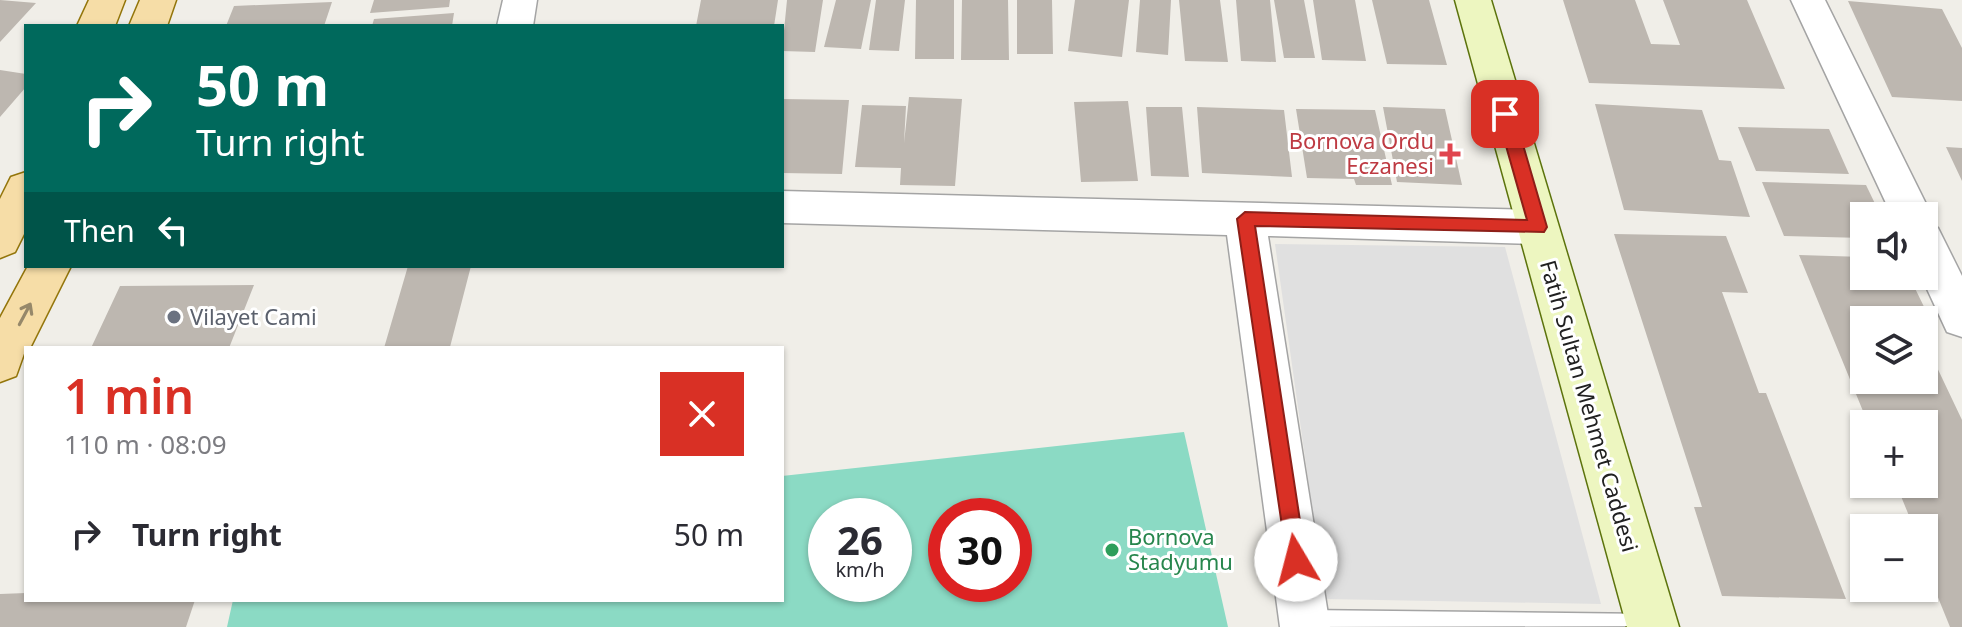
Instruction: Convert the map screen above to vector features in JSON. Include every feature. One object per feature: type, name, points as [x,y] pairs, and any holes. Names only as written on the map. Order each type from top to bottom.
[{"type":"main road","points":[[97,24],[107,0]]},
{"type":"main road","points":[[149,24],[158,0]]},
{"type":"main road","name":"Fatih Sultan Mehmet Caddesi","points":[[1473,0],[1653,626]]},
{"type":"main road","points":[[0,362],[49,268]]},
{"type":"street","points":[[515,24],[520,0]]},
{"type":"street","points":[[1808,0],[1905,202]]},
{"type":"street","points":[[784,207],[1538,227]]},
{"type":"street","points":[[1245,219],[1305,625]]},
{"type":"street","points":[[1938,269],[1962,319]]},
{"type":"lane","points":[[1305,625],[1653,626]]},
{"type":"green space","name":"Bornova Stadyumu","points":[[1184,432],[1228,627],[227,627],[233,602],[784,602],[784,476]]},
{"type":"shaded area","points":[[1275,244],[1505,247],[1601,604],[1325,599]]},
{"type":"building","points":[[0,0],[36,3],[0,42]]},
{"type":"building","points":[[374,0],[450,0],[449,7],[370,13]]},
{"type":"building","points":[[701,0],[778,0],[774,24],[696,24]]},
{"type":"building","points":[[787,0],[823,0],[815,52],[784,51]]},
{"type":"building","points":[[836,0],[871,0],[861,49],[824,47]]},
{"type":"building","points":[[876,0],[905,0],[899,51],[869,50]]},
{"type":"building","points":[[916,0],[954,0],[954,59],[915,59]]},
{"type":"building","points":[[962,0],[1008,0],[1009,60],[961,60]]},
{"type":"building","points":[[1017,0],[1052,0],[1053,54],[1017,54]]},
{"type":"building","points":[[1075,0],[1129,0],[1122,57],[1068,51]]},
{"type":"building","points":[[1140,0],[1171,0],[1168,55],[1136,52]]},
{"type":"building","points":[[1179,0],[1220,0],[1228,62],[1185,61]]},
{"type":"building","points":[[1236,0],[1270,0],[1276,62],[1241,61]]},
{"type":"building","points":[[1274,0],[1304,0],[1315,58],[1284,58]]},
{"type":"building","points":[[1313,0],[1355,0],[1366,61],[1322,60]]},
{"type":"building","points":[[1372,0],[1429,0],[1447,65],[1387,64]]},
{"type":"building","points":[[1563,0],[1635,0],[1651,44],[1680,45],[1663,0],[1747,0],[1785,89],[1589,83]]},
{"type":"building","points":[[1848,1],[1942,9],[1962,48],[1962,101],[1892,97]]},
{"type":"building","points":[[332,2],[325,24],[227,24],[234,6]]},
{"type":"building","points":[[454,13],[452,24],[373,24],[374,19]]},
{"type":"building","points":[[0,70],[24,74],[24,89],[0,117]]},
{"type":"building","points":[[909,97],[962,99],[955,186],[900,185],[901,168],[855,167],[862,105],[906,106],[904,143]]},
{"type":"building","points":[[784,99],[849,100],[842,174],[784,173]]},
{"type":"building","points":[[1128,101],[1138,181],[1081,182],[1074,102]]},
{"type":"building","points":[[1595,104],[1702,110],[1719,160],[1731,161],[1750,217],[1624,210]]},
{"type":"building","points":[[1146,107],[1182,107],[1189,177],[1151,176]]},
{"type":"building","points":[[1197,107],[1284,110],[1292,177],[1202,173]]},
{"type":"building","points":[[1383,107],[1445,109],[1462,185],[1397,182]]},
{"type":"building","points":[[1296,109],[1375,110],[1392,185],[1356,185],[1354,179],[1307,178]]},
{"type":"building","points":[[1738,127],[1829,129],[1849,174],[1756,171]]},
{"type":"building","points":[[1946,147],[1962,148],[1962,181]]},
{"type":"building","points":[[1762,182],[1866,185],[1874,202],[1850,202],[1850,238],[1784,236]]},
{"type":"building","points":[[1614,234],[1726,236],[1748,293],[1722,292],[1759,393],[1766,393],[1846,599],[1722,596],[1694,507],[1702,507]]},
{"type":"building","points":[[1799,255],[1850,257],[1850,290],[1916,290],[1924,306],[1850,306],[1850,379]]},
{"type":"building","points":[[407,268],[470,268],[450,346],[385,346]]},
{"type":"building","name":"Vilayet Cami","points":[[254,285],[230,346],[92,346],[120,286]]},
{"type":"building","points":[[1938,369],[1962,420],[1962,627],[1950,627],[1938,597],[1938,514],[1908,514],[1902,498],[1938,498],[1938,410],[1863,410],[1856,394],[1938,394]]},
{"type":"building","points":[[24,593],[24,602],[194,602],[186,627],[0,627],[0,594]]},
{"type":"place","name":"Bornova Ordu Eczanesi","points":[[1450,154]]},
{"type":"place","name":"Vilayet Cami","points":[[174,317]]},
{"type":"place","name":"Bornova Stadyumu","points":[[1112,550]]},
{"type":"route","points":[[1296,560],[1245,219],[1538,227],[1505,114]]}]
